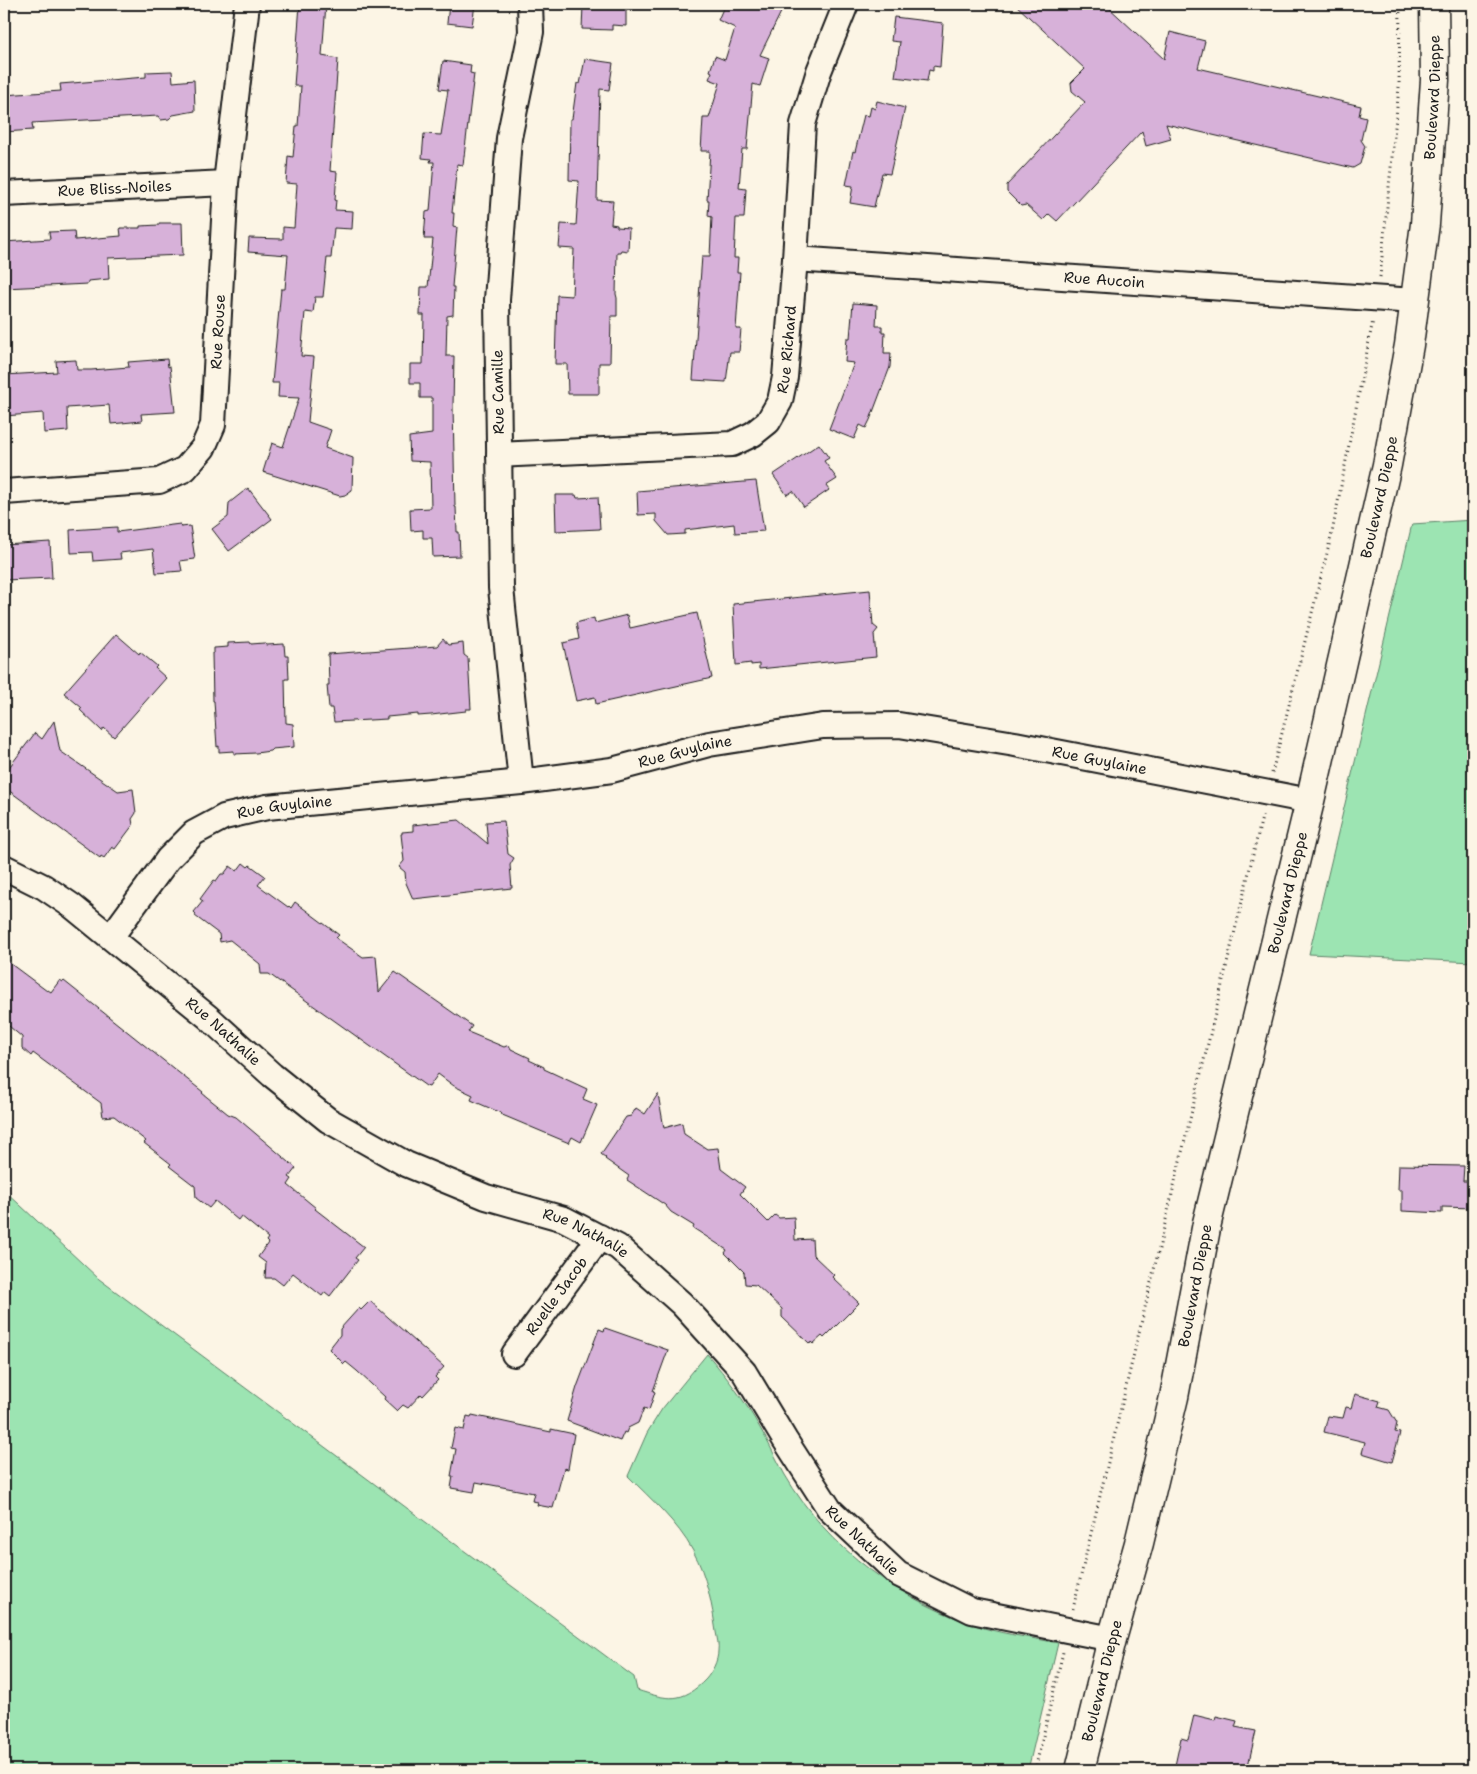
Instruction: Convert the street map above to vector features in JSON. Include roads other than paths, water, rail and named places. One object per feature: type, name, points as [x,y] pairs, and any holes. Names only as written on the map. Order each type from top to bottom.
[{"type":"main road","name":"Boulevard Dieppe","points":[[1080,1770],[1112,1639],[1139,1543],[1171,1407],[1207,1224],[1310,801],[1387,465],[1409,344],[1425,224],[1435,80],[1434,4]]},
{"type":"street","name":"Rue Rouse","points":[[4,492],[160,481],[185,469],[203,448],[213,426],[226,183],[247,4]]},
{"type":"street","name":"Rue Camille","points":[[521,782],[501,588],[497,300],[509,138],[531,32],[530,4]]},
{"type":"street","name":"Rue Richard","points":[[499,455],[732,444],[753,434],[768,422],[780,402],[785,377],[795,259],[802,124],[819,71],[846,4]]},
{"type":"street","name":"Rue Bliss-Noiles","points":[[4,194],[226,183]]},
{"type":"street","name":"Rue Aucoin","points":[[795,259],[1415,301]]},
{"type":"street","name":"Rue Guylaine","points":[[111,937],[168,859],[194,833],[224,816],[267,807],[521,782],[612,770],[709,744],[823,726],[899,725],[1015,744],[1310,801]]},
{"type":"street","name":"Rue Nathalie","points":[[4,867],[28,878],[58,896],[111,937],[208,1017],[272,1075],[328,1120],[406,1164],[486,1197],[564,1219],[618,1247],[682,1304],[744,1372],[784,1440],[830,1510],[898,1574],[972,1611],[1112,1639]]},
{"type":"street","name":"Ruelle Jacob","points":[[514,1354],[600,1237]]}]
